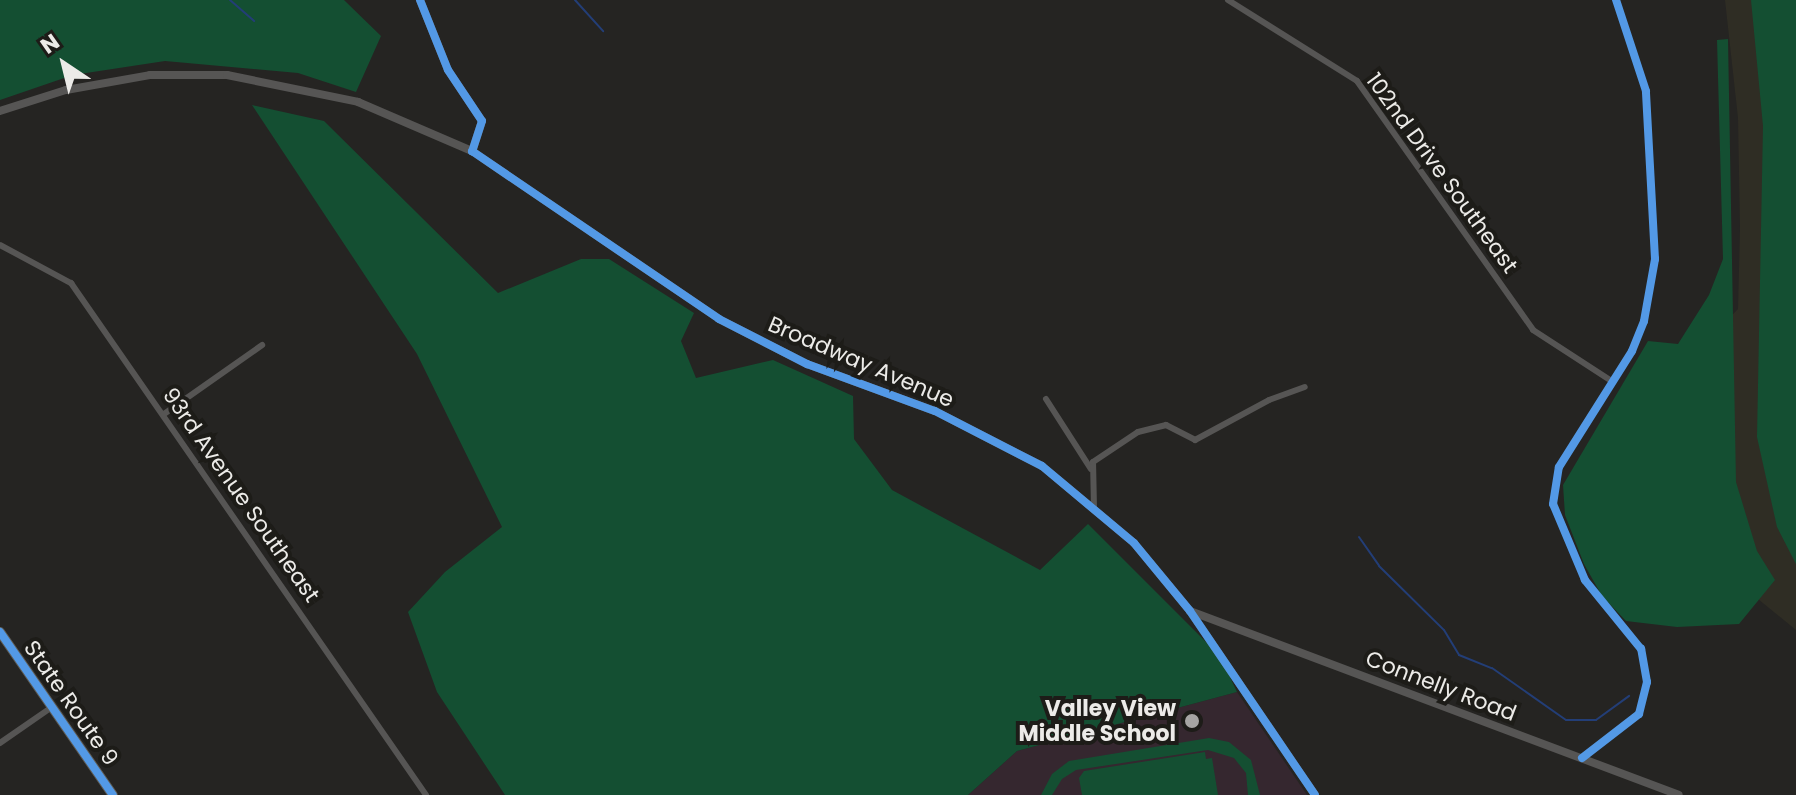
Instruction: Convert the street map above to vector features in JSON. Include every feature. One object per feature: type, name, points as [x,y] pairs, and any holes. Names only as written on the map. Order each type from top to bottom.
[{"type":"main road","name":"State Route 9","points":[[0,632],[113,795]]},
{"type":"street","points":[[420,0],[448,70],[482,121],[472,151]]},
{"type":"street","name":"102nd Drive Southeast","points":[[1228,0],[1357,81],[1533,330],[1613,382]]},
{"type":"street","points":[[1582,758],[1639,714],[1647,682],[1641,649],[1585,580],[1553,504],[1559,467],[1613,382],[1644,321],[1656,221],[1646,91],[1617,1]]},
{"type":"street","name":"Broadway Avenue","points":[[0,111],[66,90],[150,75],[227,75],[358,102],[472,151],[719,319],[807,364],[935,411],[1042,466],[1134,543],[1190,611],[1315,795]]},
{"type":"street","name":"93rd Avenue Southeast","points":[[0,245],[71,283],[426,795]]},
{"type":"street","points":[[164,414],[262,345]]},
{"type":"street","points":[[1094,508],[1091,469],[1096,457],[1149,427],[1166,425],[1187,441],[1195,440],[1269,400],[1305,387]]},
{"type":"street","points":[[1046,399],[1091,469]]},
{"type":"street","name":"Connelly Road","points":[[1190,611],[1679,795]]},
{"type":"street","points":[[0,743],[52,707]]},
{"type":"shaded area","points":[[1725,0],[1763,0],[1796,510],[1796,630],[1758,599],[1729,537],[1717,331],[1738,309],[1740,229],[1738,118]]},
{"type":"shaded area","name":"Valley View Middle School","points":[[1237,692],[1307,795],[968,795],[1017,751]]},
{"type":"green space","points":[[0,0],[344,0],[381,36],[356,92],[298,73],[165,61],[73,75],[0,100]]},
{"type":"green space","points":[[1751,0],[1796,0],[1796,564],[1777,527],[1757,437],[1763,126]]},
{"type":"green space","points":[[1728,39],[1736,482],[1757,551],[1775,580],[1739,624],[1677,627],[1626,621],[1602,596],[1584,564],[1565,515],[1563,485],[1648,341],[1678,344],[1709,295],[1723,259],[1717,40]]},
{"type":"green space","points":[[252,105],[324,121],[498,293],[581,259],[609,259],[694,313],[681,341],[696,378],[773,360],[853,396],[854,439],[892,490],[1040,570],[1088,524],[1220,656],[1237,692],[1017,751],[968,795],[505,795],[437,692],[408,612],[445,572],[502,527],[417,354]]},
{"type":"green space","points":[[1209,738],[1229,742],[1251,760],[1260,795],[1248,795],[1246,773],[1234,758],[1208,750],[1076,770],[1062,779],[1052,795],[1041,795],[1052,774],[1069,761]]},
{"type":"green space","points":[[1205,752],[1206,759],[1212,758],[1218,795],[1082,795],[1079,778],[1084,771]]},
{"type":"waterway","points":[[230,0],[254,21]]},
{"type":"waterway","points":[[575,0],[603,31]]},
{"type":"waterway","points":[[1359,537],[1379,566],[1444,630],[1459,655],[1492,668],[1566,720],[1596,720],[1629,696]]},
{"type":"cycle path","points":[[420,0],[448,70],[482,121],[472,151],[719,319],[807,364],[935,411],[1042,466],[1134,543],[1190,611],[1315,795]]},
{"type":"cycle path","points":[[1582,758],[1639,714],[1647,682],[1641,649],[1585,580],[1553,504],[1559,467],[1632,351],[1644,321],[1655,259],[1646,91],[1616,0]]},
{"type":"cycle path","points":[[0,632],[113,795]]},
{"type":"place","name":"Valley View Middle School","points":[[1192,721]]}]
